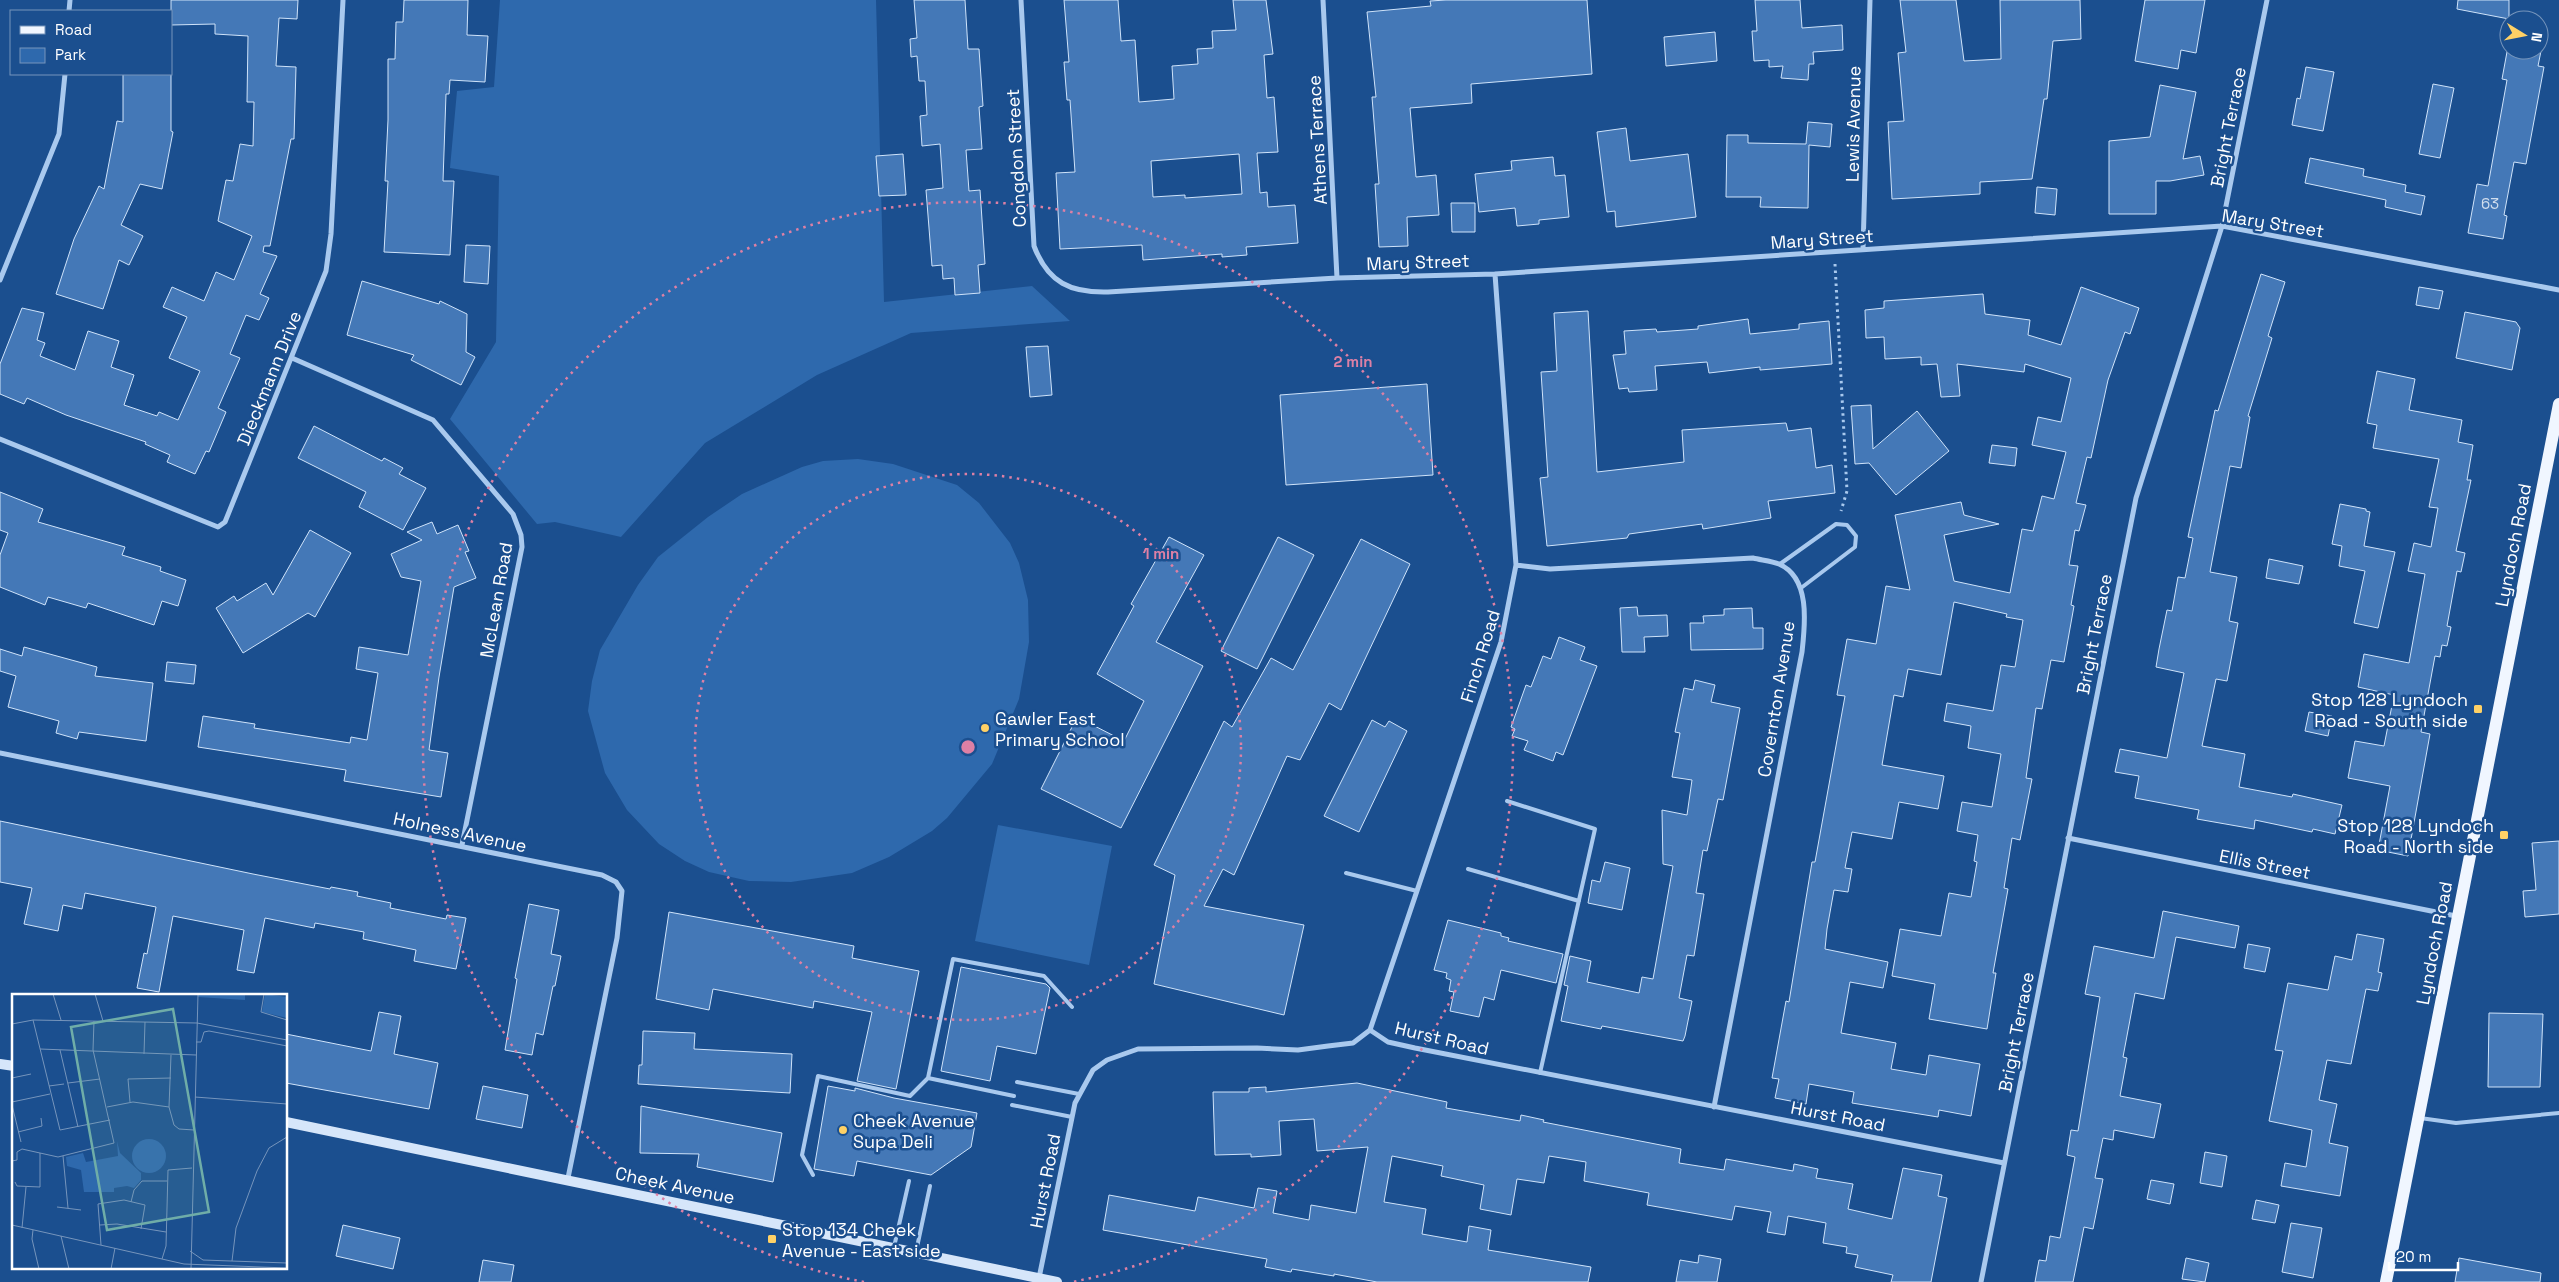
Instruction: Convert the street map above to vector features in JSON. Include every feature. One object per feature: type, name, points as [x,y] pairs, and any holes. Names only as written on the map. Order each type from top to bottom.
[{"type":"main road","name":"Lyndoch Road","points":[[2386,1282],[2559,404]]},
{"type":"street","name":"Dieckmann Drive","points":[[0,439],[218,527],[225,522],[326,271],[329,253],[343,0]]},
{"type":"street","name":"Congdon Street","points":[[1021,0],[1034,246],[1041,262],[1051,275],[1068,287],[1081,292]]},
{"type":"street","name":"Athens Terrace","points":[[1324,0],[1337,278]]},
{"type":"street","name":"Lewis Avenue","points":[[1863,250],[1870,0]]},
{"type":"street","name":"Bright Terrace","points":[[1981,1282],[2136,498],[2222,226],[2268,0]]},
{"type":"street","points":[[0,280],[59,134],[65,75]]},
{"type":"street","name":"Mary Street","points":[[1081,292],[1337,278],[1495,274],[2222,226],[2559,290]]},
{"type":"street","name":"Finch Road","points":[[1370,1030],[1501,642],[1516,565],[1495,274]]},
{"type":"street","name":"McLean Road","points":[[292,358],[433,420],[513,514],[521,535],[522,547],[462,845]]},
{"type":"street","points":[[1516,565],[1550,569],[1753,558],[1780,564],[1791,573],[1801,588]]},
{"type":"street","name":"Covernton Avenue","points":[[1714,1107],[1802,652],[1805,622],[1801,588]]},
{"type":"street","name":"Holness Avenue","points":[[0,753],[462,845],[602,875],[616,882],[622,891],[617,938],[568,1178]]},
{"type":"street","name":"Ellis Street","points":[[2068,838],[2457,916]]},
{"type":"street","name":"Hurst Road","points":[[1040,1278],[1072,1117],[1079,1094],[1093,1070],[1113,1057],[1138,1049],[1257,1048],[1298,1050],[1353,1043],[1370,1030],[1388,1042],[2004,1163]]},
{"type":"street","name":"Cheek Avenue","points":[[288,1122],[568,1178],[1058,1282]]},
{"type":"lane","points":[[1780,564],[1836,524],[1847,525],[1856,536],[1855,547],[1801,588]]},
{"type":"lane","points":[[1507,801],[1595,829],[1540,1073]]},
{"type":"lane","points":[[1468,869],[1579,901]]},
{"type":"lane","points":[[1346,873],[1417,891]]},
{"type":"lane","points":[[813,1175],[802,1155],[818,1076],[910,1096],[928,1078],[953,959],[1044,976],[1072,1007]]},
{"type":"lane","points":[[928,1078],[1014,1096]]},
{"type":"lane","points":[[1017,1082],[1079,1094]]},
{"type":"lane","points":[[1012,1105],[1072,1117]]},
{"type":"lane","points":[[2418,1118],[2456,1123],[2559,1113]]},
{"type":"lane","points":[[894,1247],[909,1181]]},
{"type":"lane","points":[[916,1252],[930,1186]]},
{"type":"path","points":[[1834,253],[1847,491],[1836,524]]},
{"type":"green space","points":[[500,0],[876,0],[884,302],[1032,286],[1070,321],[911,333],[817,375],[705,443],[621,537],[555,522],[537,524],[450,419],[496,342],[499,176],[450,168],[457,91],[494,87]]},
{"type":"green space","points":[[858,459],[893,464],[957,485],[979,503],[1010,543],[1019,563],[1028,600],[1029,642],[1019,699],[992,764],[947,818],[932,831],[889,857],[852,873],[791,882],[749,881],[709,872],[685,861],[659,844],[627,810],[605,773],[588,711],[592,681],[600,650],[638,585],[658,557],[708,517],[742,494],[802,467],[823,461]]},
{"type":"green space","points":[[998,825],[1112,846],[1089,965],[975,941]]},
{"type":"building","points":[[171,0],[298,0],[297,19],[279,18],[276,66],[296,67],[294,139],[291,139],[270,246],[264,246],[263,252],[277,256],[260,294],[269,298],[259,320],[246,315],[230,354],[240,358],[218,408],[226,412],[209,452],[206,451],[195,474],[167,462],[170,455],[145,444],[146,442],[66,415],[27,398],[24,404],[0,394],[0,364],[22,308],[44,313],[37,340],[45,343],[40,356],[75,370],[88,331],[119,341],[111,367],[134,375],[124,405],[157,416],[159,412],[178,420],[200,371],[169,358],[187,317],[163,307],[172,287],[204,301],[216,272],[234,280],[252,236],[218,221],[226,180],[233,181],[240,144],[253,146],[254,102],[247,102],[248,36],[215,34],[215,24],[172,25]]},
{"type":"building","points":[[404,0],[468,0],[467,35],[488,36],[485,82],[450,80],[449,94],[446,94],[443,181],[454,181],[450,255],[384,252],[388,181],[385,181],[388,59],[395,59],[396,22],[403,22]]},
{"type":"building","points":[[914,0],[965,0],[968,49],[979,49],[983,106],[979,107],[982,149],[966,150],[969,191],[980,190],[985,264],[978,265],[980,293],[955,295],[954,278],[943,279],[942,265],[932,266],[926,190],[943,188],[940,144],[922,146],[920,116],[927,115],[925,81],[919,81],[917,56],[911,57],[910,39],[917,38]]},
{"type":"building","points":[[1064,0],[1118,0],[1121,41],[1135,40],[1139,102],[1174,99],[1172,66],[1198,64],[1197,49],[1213,48],[1212,31],[1236,30],[1233,0],[1266,0],[1273,54],[1264,55],[1267,98],[1274,97],[1278,152],[1257,153],[1260,193],[1267,192],[1268,207],[1295,205],[1298,243],[1246,247],[1247,255],[1222,257],[1222,254],[1143,260],[1142,245],[1060,249],[1056,173],[1075,172],[1070,100],[1067,100],[1064,62],[1069,62]],"holes":[[[1239,154],[1242,194],[1185,198],[1185,195],[1153,197],[1151,161]]]},
{"type":"building","points":[[1587,0],[1592,74],[1471,84],[1472,103],[1410,108],[1416,177],[1436,175],[1439,215],[1407,217],[1408,246],[1379,247],[1375,184],[1379,184],[1372,97],[1376,97],[1367,12],[1431,6],[1430,1]]},
{"type":"building","points":[[1755,0],[1800,0],[1802,28],[1842,25],[1843,50],[1813,52],[1814,64],[1809,64],[1808,80],[1781,78],[1783,66],[1769,67],[1769,60],[1754,61],[1752,31],[1757,31]]},
{"type":"building","points":[[1900,0],[1956,0],[1964,61],[2001,59],[2000,0],[2080,0],[2081,39],[2053,41],[2047,99],[2044,99],[2032,179],[1980,182],[1980,194],[1892,199],[1888,122],[1904,121],[1898,53],[1906,52]]},
{"type":"building","points":[[2145,0],[2205,0],[2196,53],[2181,50],[2178,69],[2135,61]]},
{"type":"building","points":[[2458,0],[2509,0],[2509,10],[2499,10],[2499,17],[2457,9]]},
{"type":"building","points":[[1715,32],[1717,61],[1666,66],[1664,37]]},
{"type":"building","points":[[2506,60],[2539,60],[2538,66],[2544,67],[2526,164],[2514,162],[2504,215],[2507,216],[2503,239],[2468,233],[2477,184],[2488,186],[2507,80],[2502,79]]},
{"type":"building","points":[[2306,67],[2334,72],[2323,131],[2292,125],[2297,98],[2300,99]]},
{"type":"building","points":[[123,75],[171,75],[171,131],[173,132],[162,189],[140,184],[121,225],[143,236],[129,265],[119,260],[103,309],[56,294],[74,239],[99,186],[104,189],[117,121],[123,122]]},
{"type":"building","points":[[2433,84],[2454,88],[2440,158],[2419,154]]},
{"type":"building","points":[[2160,85],[2196,92],[2183,159],[2200,156],[2204,175],[2170,181],[2156,181],[2156,214],[2109,214],[2109,141],[2150,137]]},
{"type":"building","points":[[1808,122],[1832,124],[1830,147],[1809,145],[1808,208],[1760,207],[1761,197],[1726,197],[1727,135],[1748,135],[1748,143],[1806,144]]},
{"type":"building","points":[[1626,128],[1630,161],[1688,154],[1696,217],[1616,227],[1615,211],[1607,212],[1597,132]]},
{"type":"building","points":[[903,154],[906,195],[879,196],[876,156]]},
{"type":"building","points":[[1553,157],[1555,176],[1565,175],[1569,217],[1539,220],[1539,224],[1517,226],[1515,208],[1479,212],[1475,174],[1512,170],[1511,161]]},
{"type":"building","points":[[2310,158],[2364,169],[2363,176],[2406,185],[2405,192],[2425,196],[2421,215],[2385,207],[2386,200],[2305,183]]},
{"type":"building","points":[[2037,187],[2057,189],[2055,215],[2035,213]]},
{"type":"building","points":[[1451,203],[1475,203],[1475,232],[1452,232]]},
{"type":"building","points":[[466,245],[490,246],[488,284],[464,282]]},
{"type":"building","points":[[2261,274],[2285,282],[2268,336],[2272,338],[2248,416],[2250,417],[2241,468],[2230,466],[2210,572],[2237,577],[2229,621],[2238,623],[2227,681],[2216,679],[2202,746],[2245,754],[2239,787],[2292,797],[2293,794],[2342,805],[2335,834],[2313,829],[2312,832],[2255,820],[2254,829],[2197,819],[2199,810],[2135,798],[2139,776],[2115,772],[2120,749],[2167,758],[2184,673],[2156,667],[2159,649],[2167,610],[2172,611],[2178,577],[2185,578],[2193,538],[2188,537],[2215,410],[2218,411]]},
{"type":"building","points":[[362,281],[439,304],[440,301],[467,314],[466,352],[475,357],[461,385],[411,360],[414,355],[347,335]]},
{"type":"building","points":[[2081,287],[2139,308],[2130,334],[2125,332],[2108,380],[2091,458],[2087,457],[2076,503],[2086,505],[2079,531],[2075,530],[2069,565],[2078,566],[2071,605],[2074,606],[2064,662],[2051,660],[2042,709],[2036,708],[2026,778],[2032,779],[2020,840],[2012,838],[2004,888],[2008,889],[1993,973],[1996,973],[1987,1029],[1929,1019],[1935,984],[1892,976],[1900,929],[1941,936],[1949,893],[1971,897],[1977,862],[1974,861],[1978,835],[1957,831],[1962,802],[1992,807],[2001,754],[1968,748],[1971,726],[1944,721],[1947,703],[1993,711],[2001,665],[2015,667],[2023,620],[2006,617],[2007,614],[1954,602],[1941,675],[1908,669],[1903,697],[1894,695],[1882,765],[1944,776],[1938,809],[1899,802],[1892,839],[1852,832],[1845,868],[1852,869],[1848,892],[1834,890],[1827,929],[1825,949],[1888,962],[1883,988],[1850,982],[1841,1033],[1896,1043],[1891,1069],[1926,1075],[1929,1055],[1980,1064],[1971,1116],[1939,1110],[1938,1117],[1852,1103],[1854,1092],[1809,1084],[1806,1104],[1775,1098],[1779,1079],[1772,1078],[1786,1001],[1789,1002],[1812,862],[1815,862],[1845,696],[1837,695],[1847,639],[1876,644],[1886,586],[1910,590],[1895,515],[1961,502],[1964,515],[1999,524],[1944,535],[1954,581],[2010,593],[2022,529],[2033,531],[2042,496],[2054,499],[2066,452],[2032,445],[2038,417],[2061,422],[2071,378],[2025,364],[2024,372],[1957,364],[1960,396],[1941,397],[1937,364],[1921,365],[1921,357],[1885,359],[1884,337],[1866,338],[1865,310],[1884,308],[1884,301],[1983,294],[1985,314],[2030,320],[2028,335],[2061,345]]},
{"type":"building","points":[[2419,287],[2443,291],[2439,309],[2416,305]]},
{"type":"building","points":[[1588,311],[1597,472],[1684,462],[1682,430],[1786,423],[1788,431],[1811,428],[1816,468],[1832,465],[1835,493],[1768,501],[1771,518],[1703,529],[1702,524],[1629,534],[1627,538],[1547,546],[1540,478],[1548,477],[1541,372],[1557,371],[1554,313]]},
{"type":"building","points":[[2465,312],[2516,322],[2520,328],[2512,370],[2456,358]]},
{"type":"building","points":[[1748,319],[1750,334],[1799,329],[1799,324],[1829,321],[1832,364],[1760,370],[1760,367],[1709,373],[1707,362],[1655,366],[1657,390],[1629,392],[1628,388],[1619,389],[1613,355],[1626,354],[1624,331],[1656,329],[1657,332],[1698,329],[1698,326]]},
{"type":"building","points":[[1048,346],[1052,395],[1030,397],[1026,347]]},
{"type":"building","points":[[2377,371],[2415,379],[2409,410],[2462,420],[2458,442],[2473,445],[2467,480],[2471,480],[2456,551],[2465,553],[2461,572],[2457,571],[2447,626],[2451,627],[2447,646],[2442,645],[2440,657],[2435,656],[2421,732],[2430,734],[2408,856],[2378,850],[2390,786],[2348,778],[2355,741],[2384,746],[2394,695],[2358,687],[2364,654],[2409,663],[2425,574],[2408,571],[2414,543],[2431,547],[2438,508],[2429,507],[2439,459],[2373,448],[2377,425],[2367,423]]},
{"type":"building","points":[[1427,384],[1433,475],[1286,485],[1280,395]]},
{"type":"building","points":[[1871,405],[1873,449],[1917,411],[1949,451],[1896,495],[1869,463],[1855,464],[1851,406]]},
{"type":"building","points":[[314,426],[382,461],[384,458],[403,468],[399,474],[426,488],[403,530],[359,507],[366,492],[298,458]]},
{"type":"building","points":[[1992,445],[2017,448],[2015,466],[1989,463]]},
{"type":"building","points":[[0,492],[43,509],[38,522],[125,547],[122,555],[161,567],[160,571],[186,580],[178,606],[162,601],[154,625],[88,603],[86,608],[48,597],[45,605],[0,587],[0,555],[8,533],[0,530]]},
{"type":"building","points":[[2340,504],[2366,509],[2366,511],[2370,512],[2364,546],[2395,552],[2378,628],[2354,623],[2365,571],[2339,566],[2342,546],[2332,544]]},
{"type":"building","points":[[432,522],[437,534],[458,525],[469,551],[465,552],[476,578],[454,587],[439,677],[429,750],[448,753],[441,797],[344,781],[346,770],[198,747],[203,716],[255,724],[254,728],[350,743],[351,737],[367,740],[378,673],[356,669],[359,647],[408,655],[421,581],[401,577],[391,554],[422,540],[407,532]]},
{"type":"building","points":[[310,530],[351,553],[315,617],[308,613],[243,653],[216,608],[234,596],[237,601],[266,583],[273,595]]},
{"type":"building","points":[[1169,537],[1204,555],[1156,642],[1203,666],[1121,828],[1041,789],[1077,717],[1124,741],[1144,701],[1097,674],[1134,606],[1131,604]]},
{"type":"building","points":[[1278,537],[1314,555],[1257,669],[1221,651]]},
{"type":"building","points":[[1361,539],[1410,564],[1341,710],[1329,703],[1300,760],[1287,756],[1234,875],[1223,869],[1204,906],[1304,925],[1284,1015],[1154,984],[1175,875],[1154,865],[1224,721],[1232,727],[1271,658],[1293,670]]},
{"type":"building","points":[[2269,559],[2303,566],[2299,584],[2266,578]]},
{"type":"building","points":[[1637,607],[1638,616],[1667,615],[1668,636],[1644,637],[1645,652],[1622,652],[1620,608]]},
{"type":"building","points":[[1752,608],[1753,628],[1763,628],[1763,649],[1691,650],[1690,623],[1704,623],[1703,616],[1724,615],[1724,609]]},
{"type":"building","points":[[1559,637],[1585,647],[1580,660],[1597,666],[1563,755],[1556,752],[1553,761],[1524,750],[1528,741],[1512,736],[1515,729],[1511,727],[1526,685],[1531,687],[1543,656],[1551,659]]},
{"type":"building","points":[[24,647],[97,667],[95,676],[153,683],[146,741],[79,732],[77,739],[56,733],[59,721],[8,707],[16,676],[0,671],[0,649],[22,656]]},
{"type":"building","points":[[167,662],[196,665],[194,684],[165,681]]},
{"type":"building","points":[[1695,680],[1715,685],[1711,702],[1740,708],[1723,800],[1718,799],[1707,851],[1703,850],[1696,893],[1704,894],[1694,956],[1687,955],[1679,998],[1692,1001],[1685,1036],[1683,1041],[1602,1026],[1601,1029],[1561,1021],[1568,986],[1564,985],[1570,956],[1591,961],[1587,982],[1639,993],[1642,977],[1653,979],[1673,866],[1663,864],[1662,810],[1687,815],[1692,780],[1672,777],[1680,733],[1675,732],[1684,688],[1693,690]]},
{"type":"building","points":[[2309,712],[2332,716],[2328,736],[2305,731]]},
{"type":"building","points":[[1372,720],[1385,727],[1389,721],[1407,731],[1359,832],[1324,816]]},
{"type":"building","points":[[0,821],[253,874],[330,889],[331,887],[358,892],[357,896],[391,903],[390,908],[446,919],[447,915],[466,918],[456,969],[414,961],[416,950],[363,939],[364,932],[315,923],[314,928],[265,918],[254,973],[237,970],[244,930],[173,916],[159,992],[137,988],[144,953],[147,954],[156,907],[85,893],[82,909],[63,905],[58,931],[24,924],[32,888],[0,882]]},
{"type":"building","points":[[2559,841],[2559,914],[2525,917],[2523,891],[2536,890],[2532,843]]},
{"type":"building","points":[[1605,862],[1630,868],[1622,910],[1588,903],[1592,880],[1600,882]]},
{"type":"building","points":[[529,904],[559,910],[551,954],[561,956],[543,1035],[536,1033],[532,1055],[505,1050],[517,979],[515,978]]},
{"type":"building","points":[[2163,911],[2239,926],[2235,948],[2176,937],[2164,999],[2135,993],[2123,1057],[2127,1058],[2120,1096],[2161,1104],[2154,1138],[2114,1130],[2113,1140],[2103,1138],[2095,1178],[2103,1179],[2093,1229],[2084,1227],[2073,1282],[2035,1282],[2039,1260],[2046,1261],[2050,1236],[2060,1238],[2075,1157],[2067,1155],[2071,1130],[2078,1131],[2100,997],[2085,994],[2094,946],[2154,958]]},
{"type":"building","points":[[669,912],[854,946],[852,958],[919,971],[896,1089],[857,1081],[872,1012],[814,1001],[813,1008],[713,989],[709,1010],[656,999]]},
{"type":"building","points":[[1448,920],[1501,933],[1501,936],[1509,938],[1508,941],[1563,954],[1556,983],[1501,970],[1494,1000],[1484,997],[1479,1017],[1450,1011],[1454,992],[1449,991],[1451,980],[1446,978],[1447,973],[1434,970]]},
{"type":"building","points":[[2357,934],[2384,939],[2378,972],[2382,973],[2378,991],[2366,989],[2351,1064],[2327,1060],[2319,1100],[2337,1104],[2329,1143],[2348,1147],[2340,1196],[2281,1186],[2285,1163],[2306,1167],[2312,1130],[2269,1121],[2283,1051],[2275,1050],[2288,983],[2328,990],[2335,956],[2352,960]]},
{"type":"building","points":[[2248,944],[2270,948],[2265,972],[2244,968]]},
{"type":"building","points":[[961,967],[1046,984],[1050,988],[1036,1054],[997,1046],[990,1081],[941,1071]]},
{"type":"building","points":[[379,1012],[401,1016],[394,1054],[438,1063],[429,1109],[288,1083],[288,1034],[371,1051]]},
{"type":"building","points":[[2489,1013],[2543,1014],[2540,1087],[2488,1087]]},
{"type":"building","points":[[643,1031],[695,1033],[694,1049],[792,1054],[790,1093],[638,1084],[639,1065],[642,1065]]},
{"type":"building","points":[[1357,1083],[1447,1102],[1446,1108],[1520,1121],[1521,1115],[1544,1120],[1543,1122],[1681,1149],[1679,1163],[1724,1170],[1726,1159],[1793,1171],[1794,1164],[1818,1169],[1816,1178],[1853,1184],[1848,1209],[1892,1219],[1903,1168],[1942,1175],[1938,1196],[1947,1198],[1931,1282],[1891,1282],[1893,1275],[1855,1267],[1858,1255],[1846,1253],[1847,1247],[1823,1243],[1826,1223],[1788,1216],[1785,1235],[1767,1232],[1771,1212],[1735,1206],[1732,1220],[1647,1205],[1649,1193],[1584,1181],[1586,1162],[1549,1156],[1544,1183],[1517,1179],[1511,1215],[1480,1209],[1484,1185],[1441,1176],[1443,1166],[1392,1156],[1384,1202],[1426,1209],[1422,1234],[1467,1242],[1469,1226],[1491,1230],[1488,1250],[1591,1267],[1588,1282],[1377,1282],[1292,1269],[1291,1272],[1265,1267],[1267,1259],[1103,1230],[1109,1195],[1195,1211],[1198,1197],[1254,1208],[1258,1188],[1277,1191],[1273,1213],[1309,1220],[1311,1205],[1356,1213],[1368,1147],[1317,1151],[1314,1119],[1279,1121],[1281,1155],[1251,1157],[1251,1154],[1215,1155],[1213,1092],[1249,1092],[1249,1088],[1266,1087],[1266,1092]]},
{"type":"building","points":[[483,1086],[528,1095],[522,1128],[476,1119]]},
{"type":"building","points":[[828,1086],[855,1091],[855,1088],[894,1098],[977,1113],[971,1147],[931,1175],[857,1161],[854,1176],[814,1169]]},
{"type":"building","points":[[641,1106],[782,1133],[773,1182],[697,1167],[699,1154],[640,1153]]},
{"type":"building","points":[[2205,1152],[2227,1156],[2222,1187],[2200,1183]]},
{"type":"building","points":[[2151,1180],[2174,1184],[2170,1204],[2147,1199]]},
{"type":"building","points":[[2256,1200],[2279,1205],[2275,1223],[2252,1219]]},
{"type":"building","points":[[2291,1223],[2322,1228],[2313,1278],[2282,1272]]},
{"type":"building","points":[[343,1225],[400,1238],[393,1269],[336,1256]]},
{"type":"building","points":[[1699,1255],[1721,1259],[1717,1282],[1676,1282],[1680,1260],[1698,1263]]},
{"type":"building","points":[[2186,1258],[2209,1263],[2205,1282],[2182,1279]]},
{"type":"building","points":[[2459,1258],[2541,1273],[2540,1282],[2455,1282]]},
{"type":"building","points":[[483,1260],[514,1265],[511,1282],[479,1282]]},
{"type":"place","name":"Stop 128 Lyndoch Road - South side","points":[[2478,709]]},
{"type":"place","name":"Gawler East Primary School","points":[[985,728]]},
{"type":"place","name":"Stop 128 Lyndoch Road - North side","points":[[2504,835]]},
{"type":"place","name":"Cheek Avenue Supa Deli","points":[[843,1130]]},
{"type":"place","name":"Stop 134 Cheek Avenue - East side","points":[[772,1239]]}]
